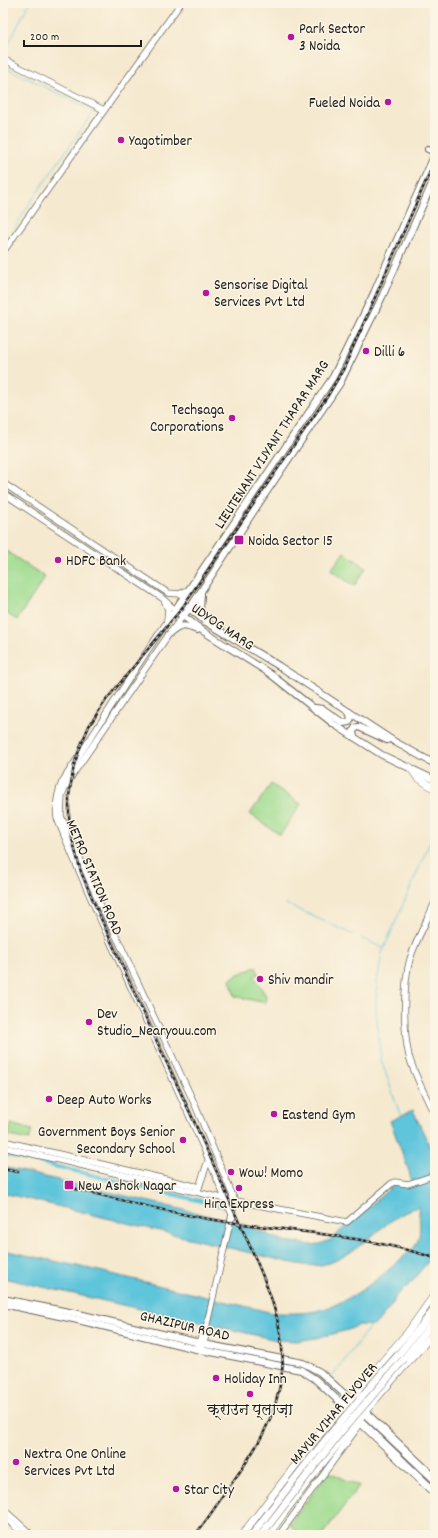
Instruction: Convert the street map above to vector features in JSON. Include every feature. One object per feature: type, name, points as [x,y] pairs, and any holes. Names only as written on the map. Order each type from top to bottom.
[{"type":"highway","points":[[350,1398],[435,1479]]},
{"type":"highway","points":[[343,1405],[435,1493]]},
{"type":"main road","points":[[428,149],[435,153]]},
{"type":"main road","name":"LIEUTENANT VIJYANT THAPAR MARG","points":[[175,610],[333,377],[374,293],[390,253],[435,153]]},
{"type":"main road","name":"LIEUTENANT VIJYANT THAPAR MARG","points":[[183,616],[190,608],[340,383],[382,297],[435,178]]},
{"type":"main road","points":[[202,588],[199,603],[200,610],[206,622]]},
{"type":"main road","name":"UDYOG MARG","points":[[181,602],[206,622],[278,666],[395,742],[434,764]]},
{"type":"main road","name":"UDYOG MARG","points":[[175,610],[203,632],[269,673],[335,725],[382,754],[432,778]]},
{"type":"main road","points":[[169,634],[178,627],[183,626],[203,632]]},
{"type":"main road","points":[[314,708],[323,710],[343,723],[349,722],[351,718],[349,712]]},
{"type":"main road","points":[[354,737],[353,732],[355,728],[359,727],[382,738],[395,742]]},
{"type":"main road","points":[[410,767],[418,777],[435,789]]},
{"type":"main road","points":[[242,1535],[343,1405],[408,1332],[435,1294]]},
{"type":"main road","name":"GHAZIPUR ROAD","points":[[3,1299],[79,1314],[301,1370],[315,1379],[343,1405]]},
{"type":"main road","name":"GHAZIPUR ROAD","points":[[3,1304],[78,1320],[303,1363],[320,1372],[350,1398]]},
{"type":"main road","name":"MAYUR VIHAR FLYOVER","points":[[252,1535],[334,1430],[435,1309]]},
{"type":"main road","name":"MAYUR VIHAR FLYOVER","points":[[260,1535],[339,1434],[435,1320]]},
{"type":"main road","points":[[268,1535],[337,1444],[360,1422],[365,1412],[388,1383],[435,1332]]},
{"type":"main road","points":[[373,1371],[372,1379],[376,1384],[382,1386],[388,1383]]},
{"type":"street","points":[[3,252],[180,3]]},
{"type":"street","points":[[3,59],[104,110]]},
{"type":"street","points":[[3,483],[168,593],[179,594],[190,589]]},
{"type":"street","name":"UDYOG MARG","points":[[3,493],[162,598],[175,610]]},
{"type":"street","points":[[162,598],[168,610],[169,615],[167,622]]},
{"type":"street","name":"METRO STATION ROAD","points":[[175,610],[62,782],[56,795],[56,810],[57,818],[89,896],[213,1167],[232,1218]]},
{"type":"street","name":"METRO STATION ROAD","points":[[183,616],[169,634],[68,783],[62,795],[61,816],[100,904],[195,1105],[235,1201],[232,1218]]},
{"type":"street","points":[[142,659],[149,664]]},
{"type":"street","points":[[435,902],[410,957],[406,976],[405,1023],[409,1056],[417,1079],[435,1116]]},
{"type":"street","points":[[3,1141],[99,1166],[198,1189],[226,1199],[347,1222],[391,1184],[395,1182],[408,1184],[435,1175]]},
{"type":"street","points":[[3,1147],[99,1166]]},
{"type":"street","points":[[198,1189],[209,1158]]},
{"type":"street","points":[[213,1167],[220,1164]]},
{"type":"street","points":[[201,1344],[232,1218]]},
{"type":"street","points":[[279,1535],[360,1422]]},
{"type":"street","points":[[3,1509],[32,1535]]},
{"type":"street","points":[[3,1516],[24,1535]]},
{"type":"green space","points":[[3,549],[45,577],[17,620],[3,611]]},
{"type":"green space","points":[[344,552],[366,568],[354,586],[331,570]]},
{"type":"green space","points":[[271,784],[301,804],[280,835],[250,814]]},
{"type":"green space","points":[[256,967],[259,974],[254,976],[266,996],[265,1003],[235,996],[230,980],[236,975]]},
{"type":"green space","points":[[11,1124],[32,1130],[29,1140],[9,1136]]},
{"type":"green space","points":[[329,1472],[359,1486],[322,1535],[301,1535],[289,1524]]},
{"type":"water","points":[[413,1110],[435,1158],[435,1253],[409,1285],[396,1296],[391,1306],[374,1326],[359,1325],[348,1330],[321,1337],[297,1341],[277,1340],[3,1278],[3,1250],[91,1269],[273,1313],[305,1313],[340,1303],[362,1290],[414,1248],[420,1232],[418,1207],[405,1212],[381,1228],[347,1255],[317,1266],[288,1262],[3,1193],[3,1167],[243,1224],[284,1241],[311,1245],[320,1244],[330,1240],[395,1184],[407,1187],[412,1185],[409,1171],[390,1121]]},
{"type":"waterway","points":[[5,51],[29,3]]},
{"type":"waterway","points":[[3,66],[94,111],[30,203],[14,229]]},
{"type":"waterway","points":[[401,1117],[381,1060],[376,1009],[377,981],[382,953],[435,831]]},
{"type":"waterway","points":[[286,904],[352,934]]},
{"type":"waterway","points":[[361,938],[383,948]]},
{"type":"waterway","points":[[3,1154],[227,1207]]},
{"type":"waterway","points":[[332,1377],[369,1326]]},
{"type":"railway","points":[[195,1535],[248,1460],[270,1419],[279,1389],[282,1372],[280,1329],[274,1307],[258,1263],[117,955],[81,872],[71,835],[69,816],[69,796],[74,765],[89,726],[106,700],[182,608],[327,397],[344,368],[435,160]]},
{"type":"railway","points":[[3,1169],[18,1172]]},
{"type":"railway","points":[[72,1188],[191,1216],[351,1238],[379,1243],[435,1258]]},
{"type":"place","name":"Park Sector 3 Noida","points":[[291,37]]},
{"type":"place","name":"Fueled Noida","points":[[388,102]]},
{"type":"place","name":"Yagotimber","points":[[121,140]]},
{"type":"place","name":"Sensorise Digital Services Pvt Ltd","points":[[206,293]]},
{"type":"place","name":"Dilli 6","points":[[366,351]]},
{"type":"place","name":"Techsaga Corporations","points":[[232,418]]},
{"type":"place","name":"Noida Sector 15","points":[[239,540]]},
{"type":"place","name":"HDFC Bank","points":[[58,560]]},
{"type":"place","name":"Shiv mandir","points":[[260,979]]},
{"type":"place","name":"Dev Studio_Nearyouu.com","points":[[89,1022]]},
{"type":"place","name":"Deep Auto Works","points":[[49,1099]]},
{"type":"place","name":"Eastend Gym","points":[[274,1114]]},
{"type":"place","name":"Government Boys Senior Secondary School","points":[[183,1140]]},
{"type":"place","name":"Wow! Momo","points":[[231,1172]]},
{"type":"place","name":"New Ashok Nagar","points":[[69,1185]]},
{"type":"place","name":"Hira Express","points":[[239,1188]]},
{"type":"place","name":"Holiday Inn","points":[[216,1378]]},
{"type":"place","name":"क्राउन प्लाज़ा","points":[[250,1394]]},
{"type":"place","name":"Nextra One Online Services Pvt Ltd","points":[[16,1462]]},
{"type":"place","name":"Star City","points":[[176,1489]]}]
